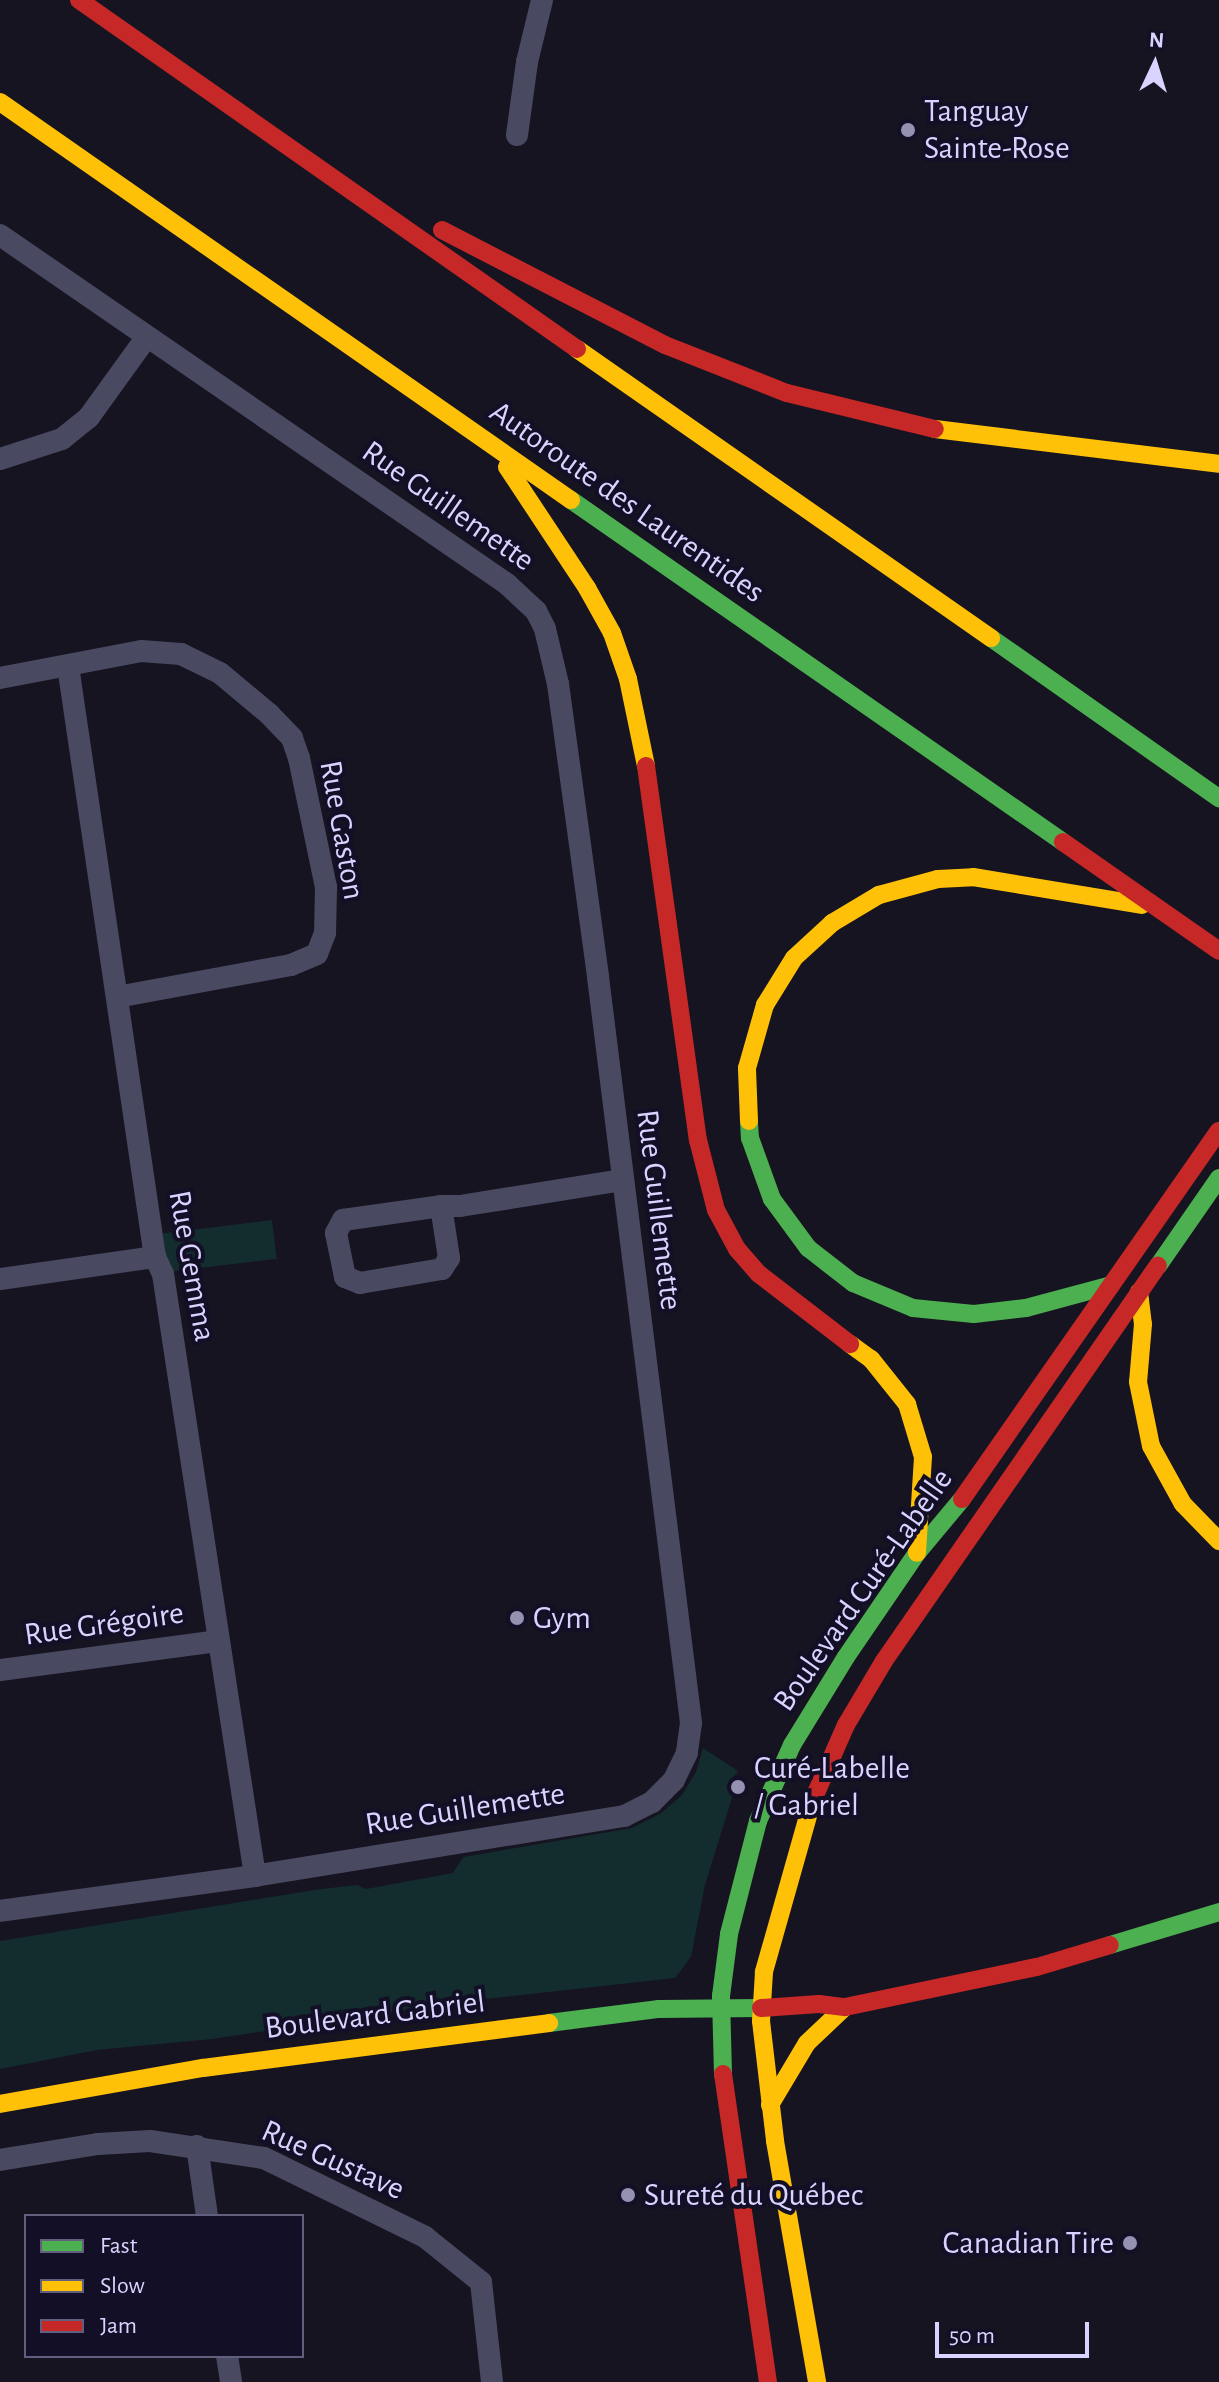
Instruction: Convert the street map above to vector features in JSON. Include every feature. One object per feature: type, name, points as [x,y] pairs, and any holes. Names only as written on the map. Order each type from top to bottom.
[{"type":"main road","points":[[79,0],[1219,798]]},
{"type":"main road","name":"Autoroute des Laurentides","points":[[0,102],[1219,951]]},
{"type":"main road","points":[[304,157],[642,334],[706,363],[787,393],[956,434],[1219,464]]},
{"type":"main road","points":[[491,444],[587,588],[612,633],[628,679],[652,796],[698,1140],[716,1210],[737,1249],[759,1274],[782,1295],[871,1359],[907,1404],[923,1457],[917,1553]]},
{"type":"main road","points":[[1111,1285],[1026,1308],[974,1314],[913,1308],[853,1283],[808,1248],[772,1199],[750,1138],[747,1068],[765,1005],[794,958],[832,923],[879,895],[918,883],[973,877],[1155,907]]},
{"type":"main road","name":"Boulevard Curé-Labelle","points":[[768,2382],[724,2088],[720,2008],[738,1893],[772,1788],[814,1709],[917,1553],[954,1511],[1219,1131]]},
{"type":"main road","name":"Boulevard Curé-Labelle","points":[[817,2382],[770,2105],[761,2008],[764,1972],[790,1866],[807,1812],[846,1725],[941,1575],[1219,1178]]},
{"type":"main road","points":[[1139,1292],[1143,1324],[1138,1382],[1151,1446],[1183,1504],[1219,1541]]},
{"type":"main road","name":"Boulevard Gabriel","points":[[0,2104],[297,2055],[659,2009],[819,2004],[845,2007],[1037,1967],[1219,1912]]},
{"type":"main road","points":[[770,2105],[807,2043],[845,2007]]},
{"type":"street","points":[[517,135],[527,62],[542,0]]},
{"type":"street","name":"Rue Guillemette","points":[[0,235],[507,584],[522,596],[542,621],[552,647],[558,684],[691,1723],[687,1753],[679,1772],[660,1796],[624,1816],[255,1876],[0,1911]]},
{"type":"street","points":[[0,459],[62,439],[89,417],[146,338]]},
{"type":"street","name":"Rue Gaston","points":[[0,678],[141,651],[181,654],[220,673],[269,714],[292,738],[326,887],[325,933],[317,954],[291,965],[117,997]]},
{"type":"street","name":"Rue Gemma","points":[[68,666],[155,1257],[166,1290],[255,1876]]},
{"type":"street","points":[[441,1206],[449,1258],[442,1269],[360,1283],[345,1277],[336,1233],[340,1221],[441,1206],[623,1180]]},
{"type":"street","points":[[0,1279],[155,1257]]},
{"type":"street","name":"Rue Grégoire","points":[[0,1667],[217,1641]]},
{"type":"street","name":"Rue Gustave","points":[[0,2160],[98,2144],[150,2141],[264,2158],[345,2195],[425,2237],[481,2282],[492,2382]]},
{"type":"street","points":[[197,2146],[207,2214]]},
{"type":"street","points":[[227,2358],[231,2382]]},
{"type":"green space","points":[[272,1220],[277,1259],[157,1273],[152,1235]]},
{"type":"green space","points":[[703,1748],[738,1771],[731,1781],[736,1785],[705,1885],[691,1957],[675,1978],[467,2001],[212,2039],[97,2050],[0,2069],[0,1941],[321,1889],[357,1885],[366,1889],[453,1873],[463,1857],[632,1828],[660,1814],[682,1795],[696,1772]]},
{"type":"traffic: fast","points":[[571,500],[1063,842]]},
{"type":"traffic: fast","points":[[991,638],[1219,798]]},
{"type":"traffic: fast","points":[[749,1121],[750,1138],[772,1199],[808,1248],[853,1283],[913,1308],[974,1314],[1026,1308],[1111,1285]]},
{"type":"traffic: fast","points":[[1158,1266],[1219,1178]]},
{"type":"traffic: fast","points":[[723,2074],[721,1996],[729,1934],[758,1821],[792,1745],[846,1657],[917,1553],[962,1499]]},
{"type":"traffic: fast","points":[[1110,1945],[1219,1912]]},
{"type":"traffic: fast","points":[[549,2023],[659,2009],[761,2008]]},
{"type":"traffic: slow","points":[[0,102],[571,500]]},
{"type":"traffic: slow","points":[[577,349],[991,638]]},
{"type":"traffic: slow","points":[[935,429],[1219,464]]},
{"type":"traffic: slow","points":[[507,467],[587,588],[612,633],[628,679],[646,766]]},
{"type":"traffic: slow","points":[[749,1121],[747,1068],[765,1005],[794,958],[832,923],[879,895],[938,879],[973,877],[1142,905]]},
{"type":"traffic: slow","points":[[1139,1292],[1143,1324],[1138,1382],[1151,1446],[1183,1504],[1219,1541]]},
{"type":"traffic: slow","points":[[850,1344],[871,1359],[907,1404],[923,1457],[917,1553]]},
{"type":"traffic: slow","points":[[812,1802],[764,1972],[761,2021],[775,2141],[817,2382]]},
{"type":"traffic: slow","points":[[770,2105],[807,2043],[845,2007]]},
{"type":"traffic: slow","points":[[0,2104],[203,2068],[549,2023]]},
{"type":"traffic: jam","points":[[79,0],[577,349]]},
{"type":"traffic: jam","points":[[442,230],[665,345],[787,393],[935,429]]},
{"type":"traffic: jam","points":[[646,766],[698,1140],[716,1210],[737,1249],[759,1274],[850,1344]]},
{"type":"traffic: jam","points":[[1063,842],[1219,951]]},
{"type":"traffic: jam","points":[[962,1499],[1219,1131]]},
{"type":"traffic: jam","points":[[812,1802],[846,1725],[884,1661],[1158,1266]]},
{"type":"traffic: jam","points":[[761,2008],[819,2004],[845,2007],[1037,1967],[1110,1945]]},
{"type":"traffic: jam","points":[[723,2074],[768,2382]]},
{"type":"place","name":"Tanguay Sainte-Rose","points":[[908,130]]},
{"type":"place","name":"Gym","points":[[517,1618]]},
{"type":"place","name":"Curé-Labelle / Gabriel","points":[[738,1787]]},
{"type":"place","name":"Sureté du Québec","points":[[628,2195]]},
{"type":"place","name":"Canadian Tire","points":[[1130,2243]]}]
